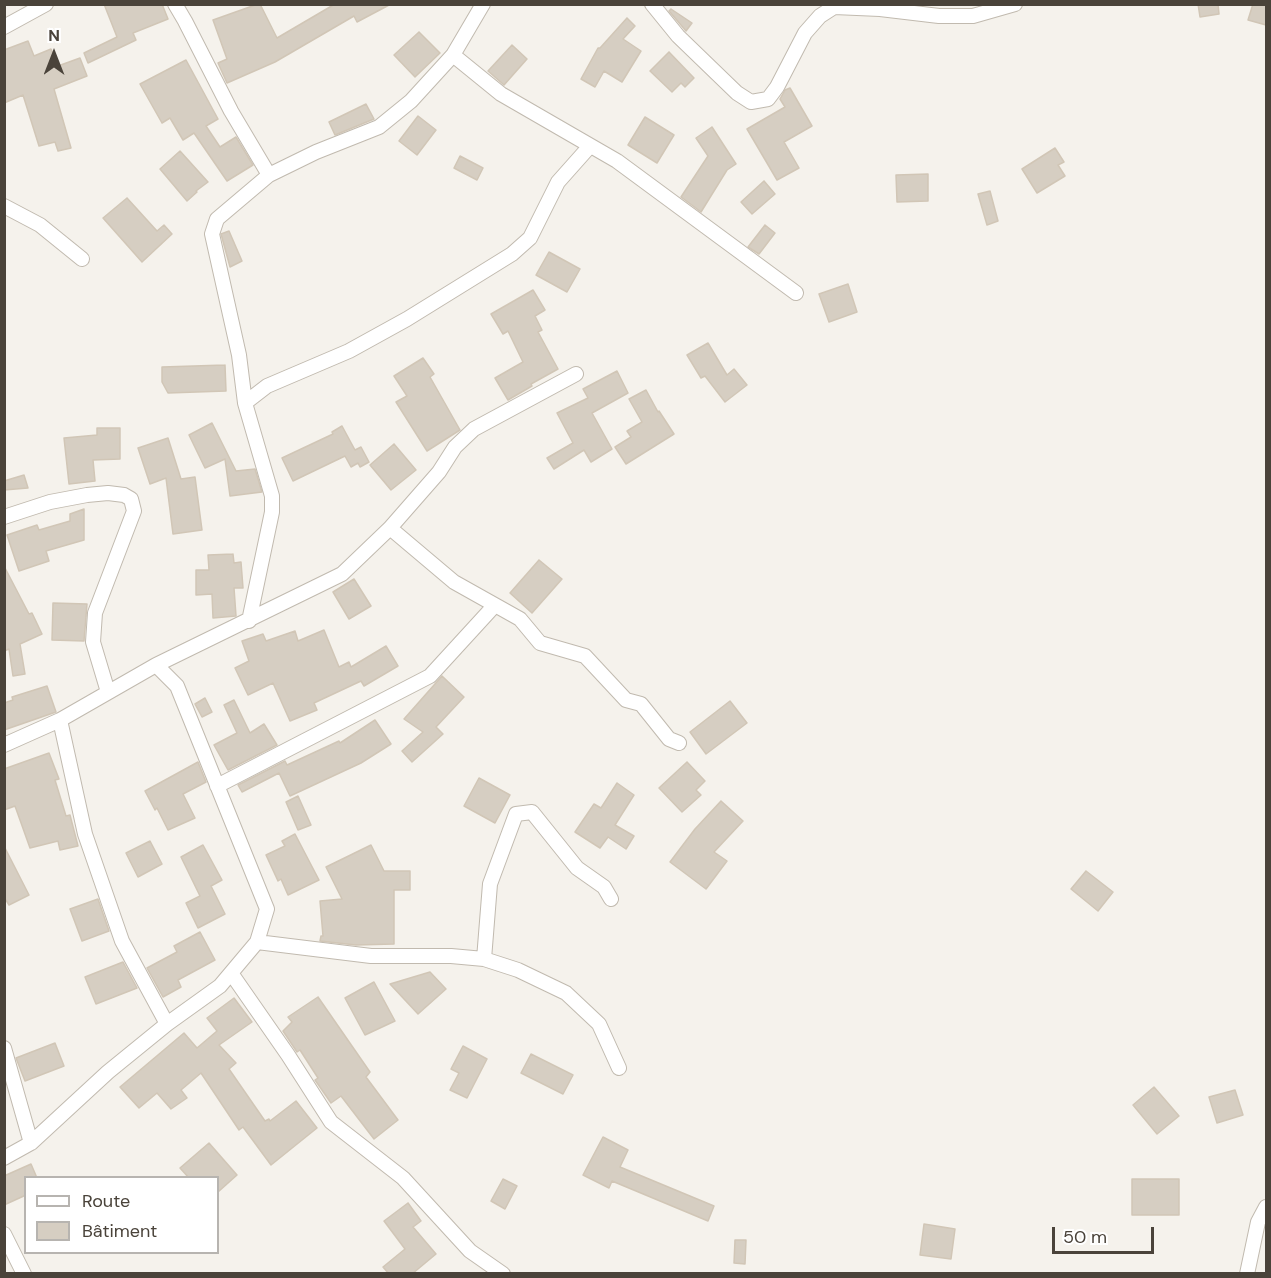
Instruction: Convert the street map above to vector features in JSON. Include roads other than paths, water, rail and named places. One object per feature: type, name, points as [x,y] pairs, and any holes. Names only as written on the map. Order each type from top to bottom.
[{"type":"street","points":[[4,27],[46,4]]},
{"type":"street","points":[[175,4],[231,111],[269,175]]},
{"type":"street","points":[[249,621],[272,512],[272,496],[245,403],[239,355],[212,234],[217,219],[269,175],[316,152],[379,128],[411,101],[453,55],[483,4]]},
{"type":"street","points":[[652,4],[678,36],[737,93],[751,102],[768,99],[777,87],[805,33],[820,16],[834,7],[880,9],[939,16],[973,16],[1015,4]]},
{"type":"street","points":[[453,55],[501,93],[617,161],[796,293]]},
{"type":"street","points":[[245,403],[267,386],[349,351],[407,319],[512,254],[530,238],[558,182],[590,146]]},
{"type":"street","points":[[4,206],[40,225],[82,259]]},
{"type":"street","points":[[4,745],[60,720],[156,665],[342,574],[390,528],[439,472],[455,447],[474,429],[576,374]]},
{"type":"street","points":[[4,517],[50,502],[87,495],[108,493],[124,495],[131,499],[134,511],[95,613],[93,642],[108,693]]},
{"type":"street","points":[[390,528],[454,582],[520,619],[540,643],[585,656],[626,700],[641,705],[669,739],[679,743]]},
{"type":"street","points":[[217,786],[430,675],[495,605]]},
{"type":"street","points":[[4,1158],[30,1143],[108,1072],[166,1024],[220,986],[257,942],[267,909],[177,686],[156,665]]},
{"type":"street","points":[[60,720],[85,834],[122,941],[166,1024]]},
{"type":"street","points":[[484,959],[490,884],[516,814],[532,812],[577,868],[604,887],[611,899]]},
{"type":"street","points":[[257,942],[371,956],[451,956],[484,959],[518,970],[566,993],[599,1024],[619,1068]]},
{"type":"street","points":[[231,973],[331,1122],[404,1178],[470,1251],[503,1274]]},
{"type":"street","points":[[4,1048],[30,1143]]},
{"type":"street","points":[[1247,1274],[1258,1221],[1266,1207]]},
{"type":"street","points":[[4,1234],[24,1274]]}]
